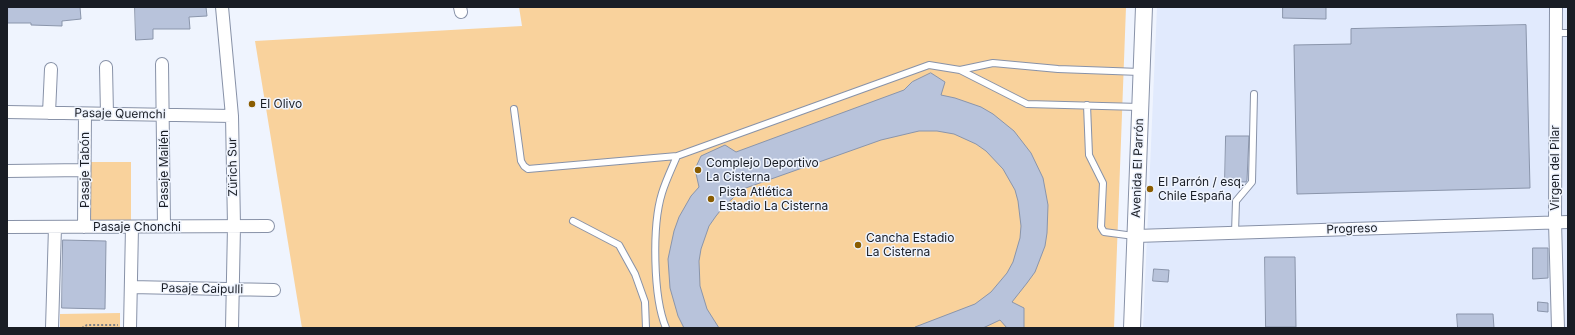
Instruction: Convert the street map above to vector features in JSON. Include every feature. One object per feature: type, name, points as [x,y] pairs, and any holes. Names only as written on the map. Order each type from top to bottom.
[{"type":"main road","name":"Avenida El Parrón","points":[[1132,328],[1144,7]]},
{"type":"street","name":"Zürich Sur","points":[[222,7],[232,116],[234,226],[232,328]]},
{"type":"street","name":"Virgen del Pilar","points":[[1556,7],[1555,222],[1558,328]]},
{"type":"street","name":"Pasaje Mailén","points":[[162,64],[164,115],[164,226]]},
{"type":"street","points":[[106,67],[107,114]]},
{"type":"street","points":[[49,113],[50,70]]},
{"type":"street","name":"Pasaje Quemchi","points":[[7,112],[232,116]]},
{"type":"street","name":"Pasaje Tabón","points":[[84,227],[85,114]]},
{"type":"street","points":[[7,171],[84,170]]},
{"type":"street","name":"Progreso","points":[[1136,236],[1568,222]]},
{"type":"street","name":"Pasaje Chonchi","points":[[7,227],[268,226]]},
{"type":"street","points":[[52,328],[55,227]]},
{"type":"street","points":[[130,326],[132,227]]},
{"type":"street","name":"Pasaje Caipulli","points":[[131,288],[274,290]]},
{"type":"lane","points":[[1556,33],[1568,33]]},
{"type":"lane","points":[[960,70],[993,63],[1058,69],[1142,72]]},
{"type":"lane","points":[[514,109],[521,161],[528,169],[677,156],[929,65],[960,70],[1027,104],[1140,107]]},
{"type":"lane","points":[[1235,233],[1236,202],[1252,182],[1254,94]]},
{"type":"lane","points":[[1087,105],[1089,155],[1103,183],[1102,230],[1104,232],[1136,236]]},
{"type":"lane","points":[[666,328],[661,315],[657,293],[656,227],[662,193],[677,156]]},
{"type":"lane","points":[[573,221],[620,245],[635,274],[646,302],[646,328]]},
{"type":"path","points":[[82,328],[87,325],[130,326]]},
{"type":"shaded area","name":"Complejo Deportivo La Cisterna","points":[[519,7],[1126,7],[1114,328],[302,328],[255,41],[522,26]]},
{"type":"shaded area","points":[[1157,7],[1568,7],[1568,328],[1143,328]]},
{"type":"shaded area","points":[[90,162],[131,162],[131,220],[90,220]]},
{"type":"shaded area","points":[[120,313],[120,328],[60,328],[60,314]]},
{"type":"building","points":[[8,7],[80,7],[81,19],[62,21],[62,26],[31,25],[31,23],[8,23]]},
{"type":"building","points":[[135,7],[206,7],[207,16],[189,17],[190,29],[153,29],[153,39],[136,40]]},
{"type":"building","points":[[1283,7],[1326,7],[1326,19],[1283,18]]},
{"type":"building","points":[[1526,25],[1530,188],[1297,194],[1294,45],[1351,44],[1351,29]]},
{"type":"building","name":"Pista Atlética Estadio La Cisterna","points":[[931,73],[945,82],[941,95],[981,107],[993,114],[1014,131],[1031,153],[1043,178],[1048,205],[1045,246],[1035,272],[1012,302],[1024,308],[1024,328],[1007,328],[1000,320],[983,328],[915,328],[975,304],[991,292],[1007,273],[1013,262],[1020,238],[1021,226],[1015,190],[1003,169],[986,151],[976,144],[954,134],[937,131],[919,131],[881,140],[743,189],[724,206],[709,226],[701,249],[699,261],[700,286],[707,309],[719,328],[684,328],[678,316],[670,288],[668,259],[674,231],[679,217],[691,196],[699,187],[695,169],[701,156],[725,145],[736,152],[904,90],[912,82]]},
{"type":"building","points":[[1226,136],[1249,136],[1246,182],[1225,181]]},
{"type":"building","points":[[63,240],[106,241],[105,309],[62,308]]},
{"type":"building","points":[[1533,248],[1548,248],[1548,278],[1533,279]]},
{"type":"building","points":[[1265,257],[1295,257],[1296,327],[1266,327]]},
{"type":"building","points":[[1154,269],[1169,270],[1168,282],[1153,281]]},
{"type":"building","points":[[1538,302],[1548,303],[1548,312],[1538,311]]},
{"type":"building","points":[[1457,314],[1493,314],[1494,328],[1458,328]]},
{"type":"place","name":"El Olivo","points":[[252,104]]},
{"type":"place","name":"Complejo Deportivo La Cisterna","points":[[698,170]]},
{"type":"place","name":"El Parrón / esq. Chile España","points":[[1150,189]]},
{"type":"place","name":"Pista Atlética Estadio La Cisterna","points":[[711,199]]},
{"type":"place","name":"Cancha Estadio La Cisterna","points":[[858,245]]}]
